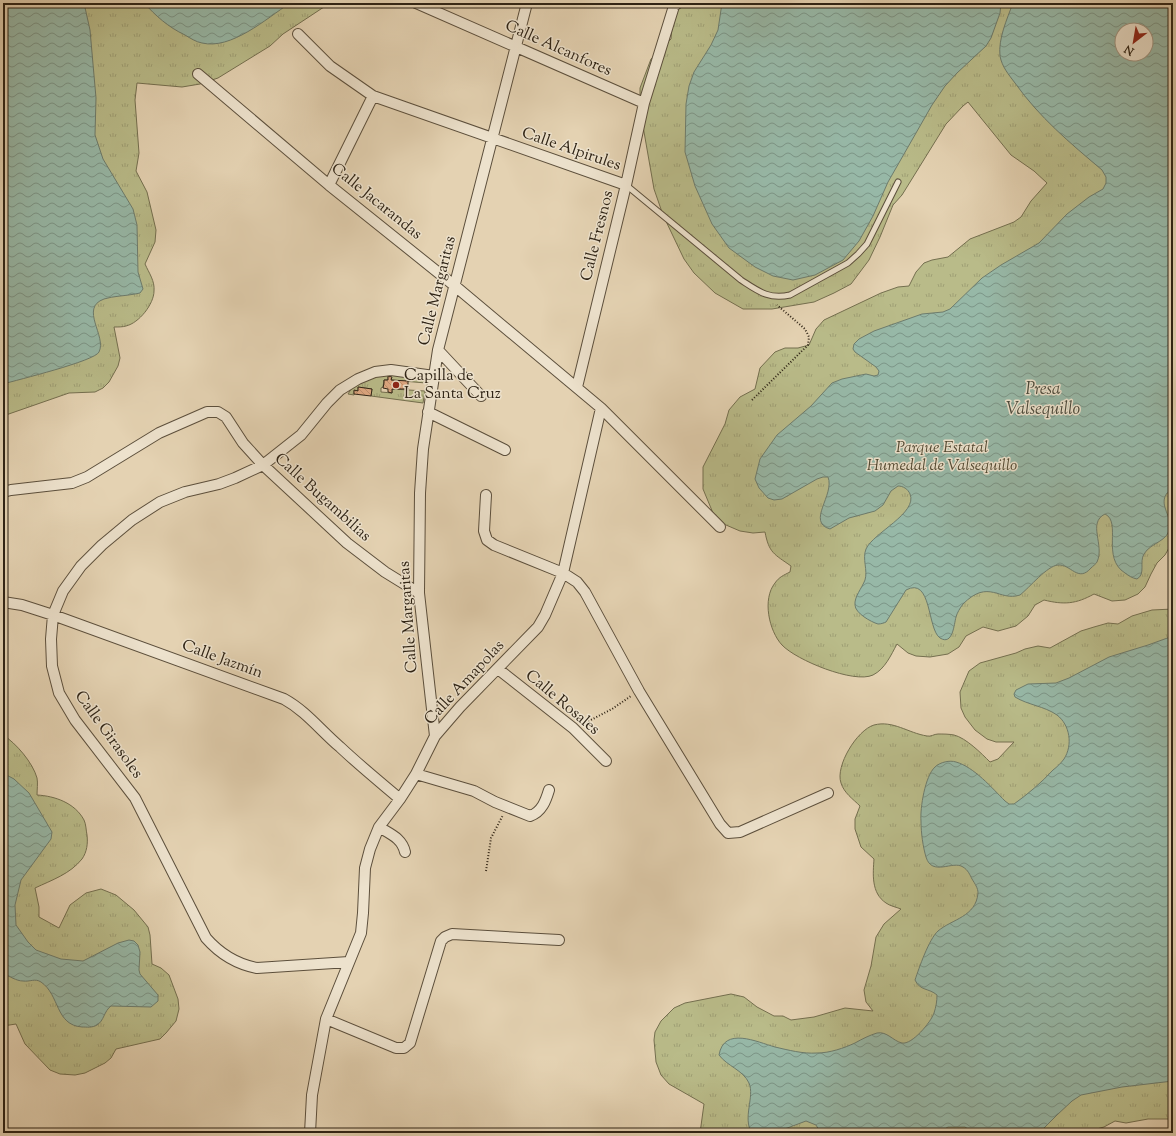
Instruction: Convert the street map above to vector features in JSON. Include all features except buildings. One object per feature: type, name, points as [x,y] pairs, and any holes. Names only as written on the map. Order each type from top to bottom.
[{"type":"street","name":"Calle Alcanfores","points":[[416,3],[644,103]]},
{"type":"street","name":"Calle Margaritas","points":[[435,736],[419,593],[420,493],[423,449],[438,350],[527,3]]},
{"type":"street","name":"Calle Fresnos","points":[[577,387],[626,186],[644,103],[673,4]]},
{"type":"street","name":"Calle Alpirules","points":[[298,34],[330,66],[373,96],[626,186]]},
{"type":"street","name":"Calle Jacarandas","points":[[198,74],[329,185],[455,286],[577,387],[601,408],[720,527]]},
{"type":"street","points":[[329,185],[373,96]]},
{"type":"street","points":[[438,350],[481,396]]},
{"type":"street","name":"Calle Girasoles","points":[[349,962],[257,968],[244,966],[215,948],[206,938],[135,798],[98,752],[75,720],[60,693],[52,666],[51,638],[53,615],[63,591],[80,566],[132,520],[160,502],[185,492],[224,482],[263,465],[301,435],[327,403],[340,390],[358,379],[375,372],[391,370],[434,376]]},
{"type":"street","name":"Calle Amapolas","points":[[310,1133],[312,1095],[326,1019],[361,933],[365,868],[370,849],[379,827],[416,774],[435,736],[460,707],[538,627],[545,615],[563,573],[601,408]]},
{"type":"street","name":"Calle Bugambilias","points":[[3,492],[72,483],[87,477],[159,433],[207,412],[218,412],[226,417],[243,443],[263,465],[347,543],[384,572],[419,593]]},
{"type":"street","points":[[428,412],[505,450]]},
{"type":"street","points":[[486,495],[484,531],[487,540],[494,545],[563,573],[577,582],[585,592],[639,691],[720,824],[728,833],[740,832],[828,793]]},
{"type":"street","name":"Calle Jazmín","points":[[3,602],[22,605],[53,615],[294,704],[339,747],[400,799]]},
{"type":"street","name":"Calle Rosales","points":[[498,669],[573,728],[606,762]]},
{"type":"street","points":[[416,774],[474,791],[530,816],[535,814],[541,808],[546,801],[549,790]]},
{"type":"street","points":[[379,827],[399,839],[404,846],[405,852]]},
{"type":"street","points":[[326,1019],[396,1048],[404,1048],[410,1042],[441,941],[445,937],[452,934],[559,940]]},
{"type":"lane","points":[[765,295],[780,298],[790,295],[848,262],[858,254],[867,244],[898,182]]},
{"type":"lane","name":"Calle Alpirules","points":[[626,186],[741,280],[765,295]]},
{"type":"path","points":[[752,400],[808,346],[809,337],[805,329],[765,295]]},
{"type":"path","points":[[573,728],[612,709],[639,691]]},
{"type":"path","points":[[486,871],[491,838],[508,807]]},
{"type":"green space","points":[[3,3],[330,3],[283,34],[270,46],[218,78],[200,84],[182,87],[137,83],[135,100],[139,153],[136,171],[147,192],[156,230],[155,242],[145,264],[154,284],[153,296],[149,307],[141,317],[131,324],[114,327],[120,358],[118,366],[109,382],[103,388],[95,392],[69,393],[3,416]]},
{"type":"green space","name":"Parque Estatal Humedal de Valsequillo","points":[[674,3],[1173,3],[1173,541],[1165,555],[1157,563],[1145,587],[1138,594],[1125,600],[1112,601],[1094,594],[1070,603],[1058,603],[1044,600],[1035,605],[1028,616],[1016,626],[998,631],[983,627],[966,636],[959,647],[948,654],[930,657],[916,656],[908,653],[897,644],[881,669],[873,675],[864,677],[853,676],[826,669],[799,657],[782,645],[777,639],[771,623],[768,606],[769,597],[775,583],[790,572],[791,566],[780,559],[773,552],[768,544],[765,532],[753,533],[740,531],[719,522],[713,513],[703,489],[703,467],[725,424],[729,410],[740,397],[755,389],[760,368],[775,352],[785,348],[798,348],[809,345],[816,329],[824,320],[881,293],[898,287],[909,286],[916,272],[924,263],[948,257],[970,239],[1014,222],[1021,217],[1031,201],[1047,183],[1034,171],[1011,155],[968,102],[946,124],[902,195],[893,205],[869,260],[851,284],[814,302],[772,309],[743,309],[715,293],[694,273],[684,259],[663,215],[654,189],[640,109],[640,88],[651,59],[671,39]]},
{"type":"green space","points":[[393,371],[427,375],[426,383],[391,380],[391,377],[388,377],[388,380],[384,380],[381,392],[392,393],[392,389],[425,391],[423,403],[371,396],[372,389],[358,387],[358,391],[354,391],[354,395],[348,394],[357,380]]},
{"type":"green space","points":[[1173,609],[1173,1119],[1148,1119],[1126,1123],[1115,1121],[1104,1127],[1093,1130],[1077,1130],[1074,1133],[700,1133],[704,1104],[669,1084],[661,1075],[656,1062],[654,1040],[655,1032],[661,1021],[674,1008],[685,1003],[731,994],[744,997],[757,1007],[774,1016],[783,1016],[791,1020],[814,1017],[845,1008],[873,1011],[866,1002],[864,990],[871,966],[876,937],[884,924],[901,909],[891,906],[881,899],[875,889],[873,871],[874,859],[861,847],[855,829],[855,819],[860,806],[846,793],[841,783],[841,767],[844,758],[861,734],[867,728],[874,725],[888,724],[927,736],[938,734],[954,735],[968,742],[990,762],[998,759],[1014,742],[996,742],[987,739],[975,730],[965,717],[961,708],[960,692],[969,671],[980,663],[1025,649],[1038,646],[1050,648],[1081,631],[1094,627],[1108,623],[1118,624],[1132,616],[1152,610]]},
{"type":"green space","points":[[3,735],[18,748],[32,766],[37,778],[37,795],[51,797],[70,805],[80,814],[86,825],[87,844],[82,859],[66,873],[35,888],[39,907],[39,917],[59,928],[70,905],[86,893],[101,889],[116,895],[134,910],[148,927],[152,964],[161,968],[169,975],[178,999],[179,1009],[176,1021],[160,1039],[116,1049],[111,1058],[105,1063],[85,1073],[75,1075],[60,1074],[50,1070],[25,1044],[16,1024],[3,1026]]},
{"type":"water","points":[[3,3],[84,3],[90,30],[96,98],[95,135],[103,159],[133,209],[137,225],[138,272],[143,289],[140,293],[108,298],[97,303],[94,309],[94,316],[100,338],[100,345],[99,352],[94,356],[71,365],[3,384]]},
{"type":"water","points":[[144,3],[290,3],[248,32],[225,42],[213,44],[198,42],[179,32],[163,21]]},
{"type":"water","points":[[722,3],[1001,3],[1000,13],[991,38],[986,46],[945,86],[932,105],[888,182],[873,216],[859,241],[843,260],[815,275],[793,280],[773,276],[755,267],[729,248],[712,224],[695,186],[685,152],[686,104],[689,86],[694,72],[711,45],[718,30]]},
{"type":"water","name":"Presa Valsequillo","points":[[1013,3],[1173,3],[1173,492],[1167,493],[1164,501],[1170,526],[1169,531],[1163,539],[1147,550],[1144,554],[1142,571],[1140,577],[1137,579],[1125,573],[1114,559],[1112,524],[1110,518],[1105,514],[1097,523],[1099,555],[1097,562],[1086,572],[1082,574],[1074,572],[1063,565],[1058,565],[1049,569],[1020,595],[1006,596],[993,592],[987,592],[972,596],[963,604],[956,615],[950,637],[944,640],[936,633],[928,605],[920,590],[914,588],[906,590],[886,622],[883,623],[878,624],[864,617],[860,614],[855,605],[858,592],[864,583],[866,576],[866,549],[877,536],[901,516],[907,508],[911,501],[910,494],[907,489],[898,486],[891,491],[883,505],[875,511],[849,518],[830,529],[823,525],[821,520],[821,514],[828,492],[828,477],[817,479],[782,499],[774,500],[768,498],[759,488],[755,479],[760,459],[777,435],[811,406],[832,383],[842,379],[866,374],[874,376],[878,375],[879,371],[876,367],[853,349],[854,344],[859,339],[874,331],[922,314],[943,312],[950,309],[982,278],[1039,243],[1067,214],[1089,197],[1103,189],[1106,183],[1106,177],[1102,170],[1067,140],[1034,107],[1008,74],[1000,56],[1000,43]]},
{"type":"water","points":[[1173,636],[1173,1081],[1122,1087],[1081,1095],[1057,1115],[1043,1129],[1042,1133],[974,1133],[965,1127],[948,1127],[938,1133],[818,1133],[819,1130],[816,1125],[806,1121],[774,1133],[752,1133],[748,1121],[751,1095],[749,1083],[739,1071],[722,1059],[719,1055],[722,1046],[727,1041],[734,1038],[742,1038],[796,1052],[806,1053],[822,1053],[832,1051],[877,1033],[884,1033],[899,1042],[906,1043],[921,1032],[934,1013],[937,995],[917,984],[915,980],[919,968],[928,947],[938,931],[968,912],[973,907],[978,893],[970,874],[963,867],[959,865],[943,867],[933,866],[929,863],[926,857],[922,835],[921,808],[928,777],[931,771],[942,763],[954,761],[976,773],[1005,801],[1009,804],[1014,804],[1062,762],[1069,748],[1069,736],[1065,724],[1061,719],[1052,712],[1015,697],[1014,694],[1016,690],[1028,684],[1056,683],[1069,678],[1109,657]]},
{"type":"water","points":[[3,773],[14,779],[29,793],[52,832],[51,839],[21,880],[15,905],[16,925],[28,942],[36,950],[61,959],[83,961],[118,943],[129,940],[134,941],[138,945],[140,952],[140,974],[158,995],[158,1001],[151,1007],[111,1006],[97,1025],[82,1027],[73,1025],[62,1015],[52,994],[41,982],[37,980],[20,981],[3,974]]},
{"type":"place","name":"Capilla de La Santa Cruz","points":[[396,385]]}]
